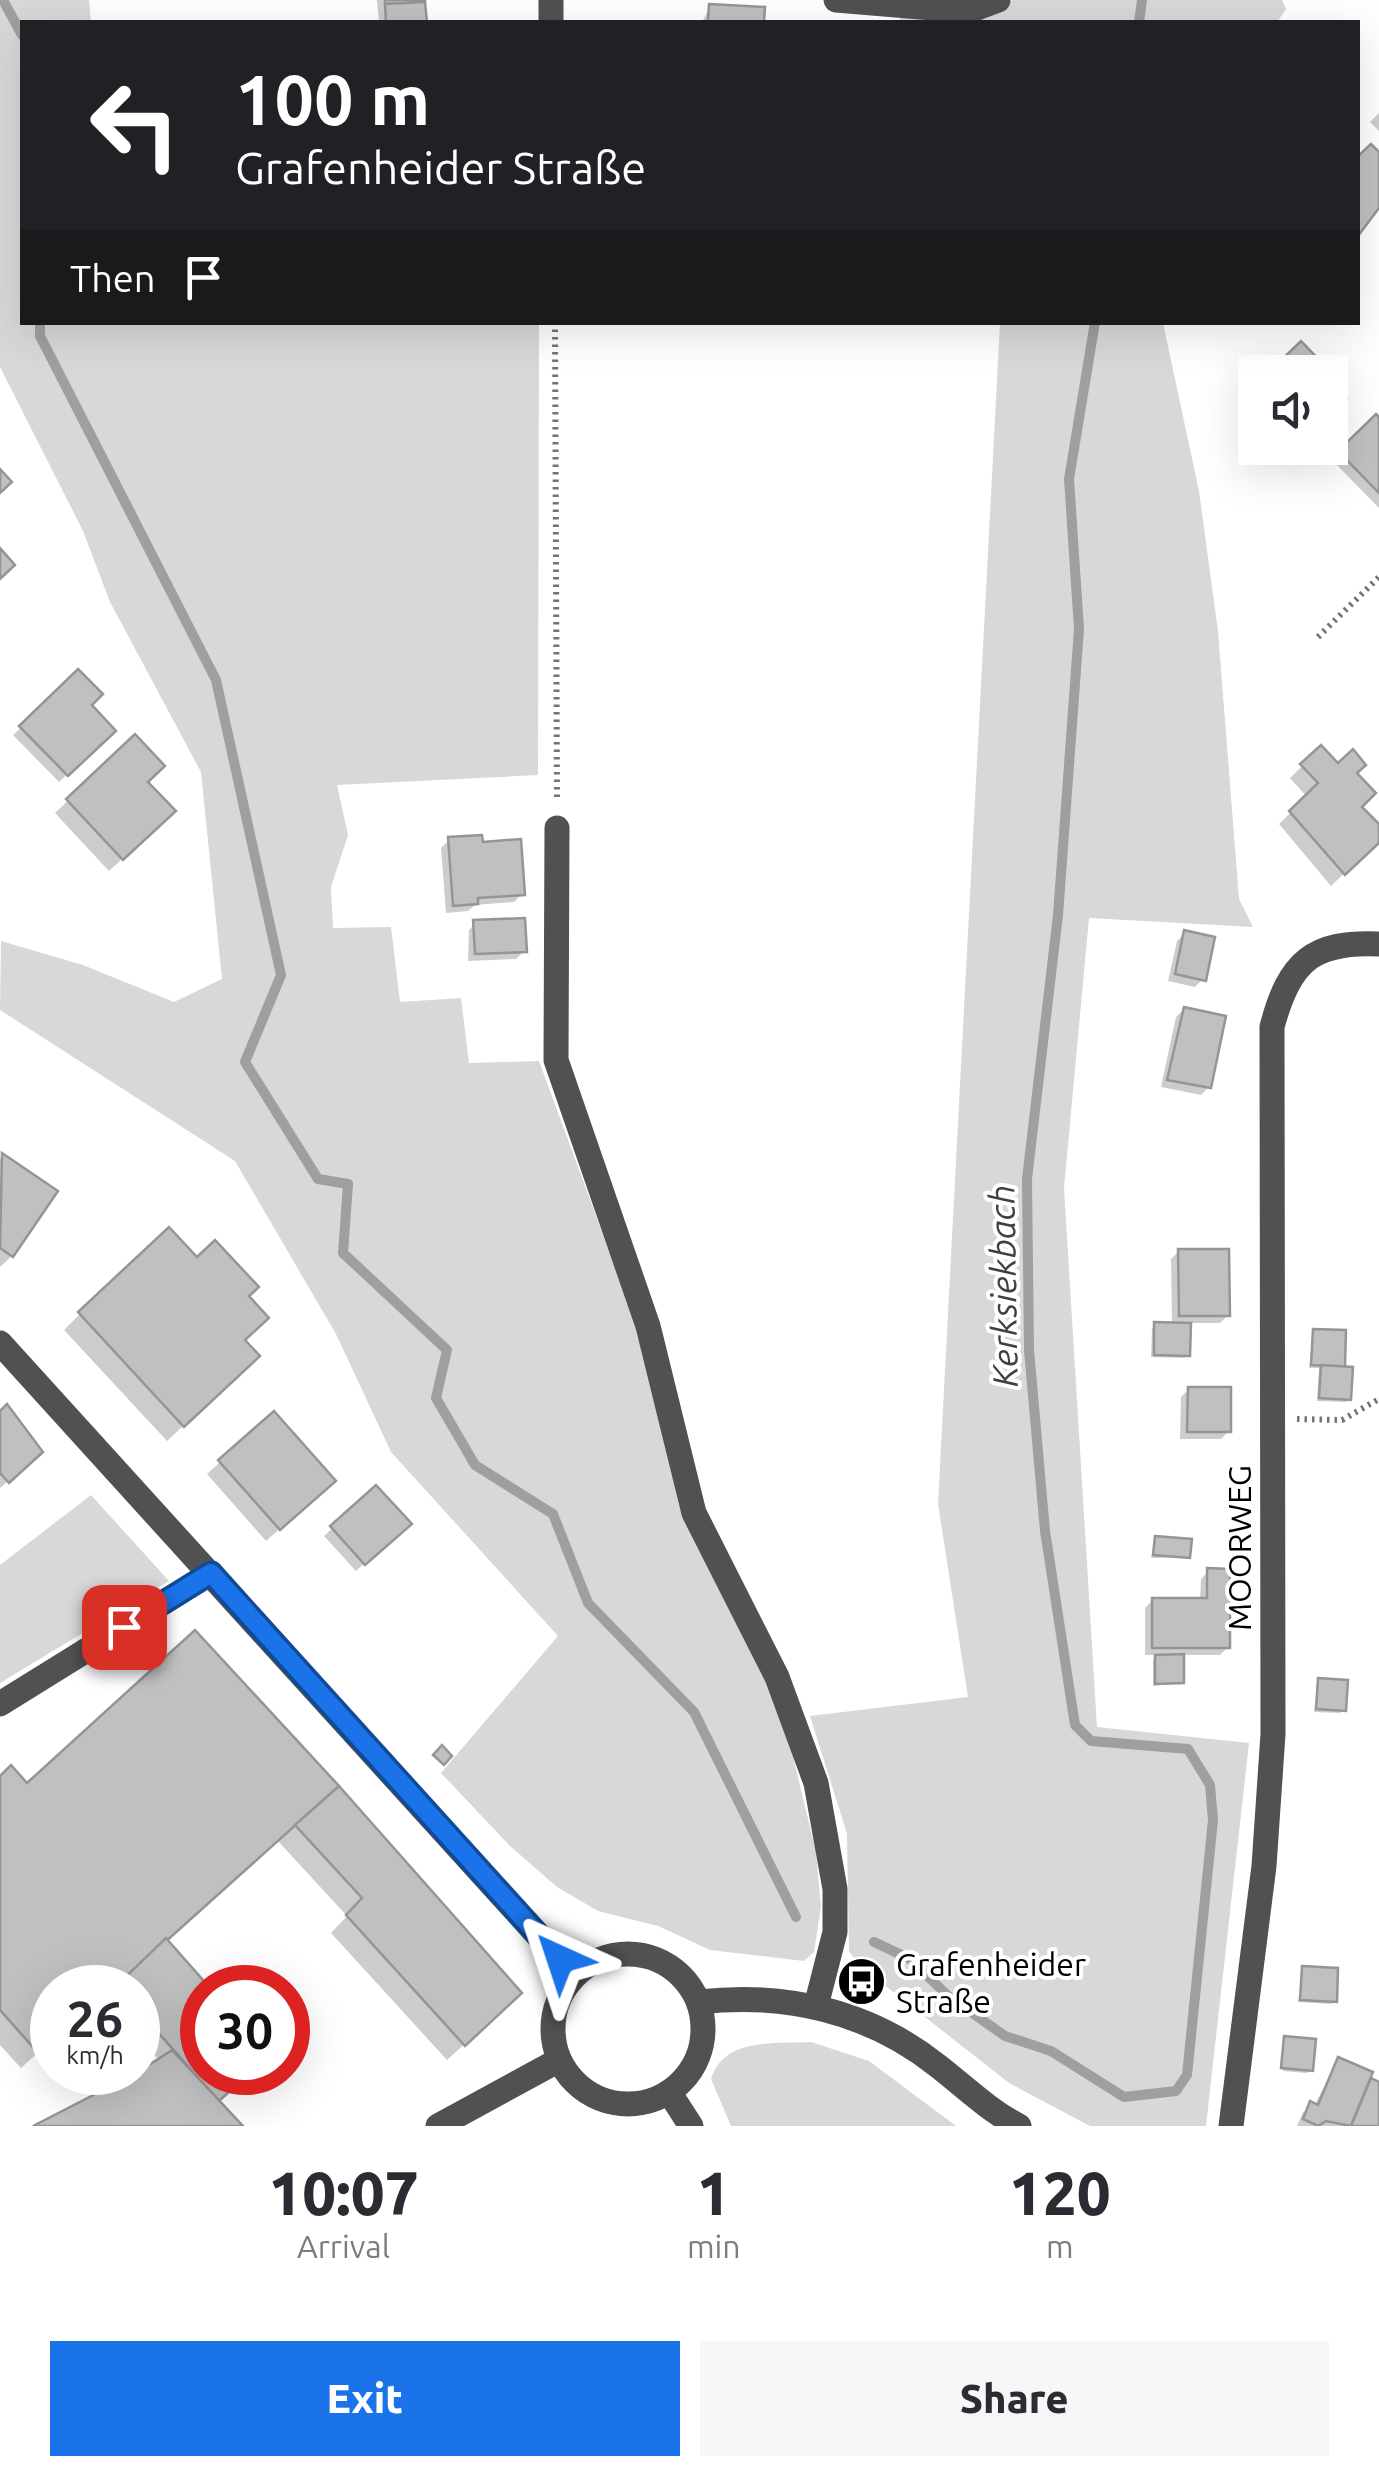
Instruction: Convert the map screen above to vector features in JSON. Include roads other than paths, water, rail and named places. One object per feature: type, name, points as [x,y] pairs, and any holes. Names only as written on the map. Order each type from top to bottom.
[{"type":"street","points":[[836,0],[969,11],[998,0]]},
{"type":"street","points":[[557,828],[556,1060],[648,1326],[694,1512],[777,1677],[816,1783],[831,1845],[835,1932],[816,2006]]},
{"type":"street","name":"MOORWEG","points":[[1231,2126],[1252,1978],[1270,1796],[1272,1026],[1280,996],[1294,972],[1314,951],[1346,943],[1379,944]]},
{"type":"street","points":[[0,1343],[574,1975]]},
{"type":"street","points":[[0,1704],[211,1573]]},
{"type":"street","points":[[619,1954],[644,1954],[667,1964],[686,1980],[698,2002],[704,2027],[700,2052],[688,2075],[669,2092],[645,2102],[619,2104],[594,2096],[573,2081],[559,2060],[553,2015],[574,1975],[595,1960],[619,1954]]},
{"type":"street","points":[[698,2002],[751,1999],[816,2006],[900,2040],[978,2101],[1018,2126]]},
{"type":"street","points":[[438,2126],[559,2060]]},
{"type":"street","points":[[669,2092],[691,2126]]},
{"type":"waterway","points":[[3,0],[20,31]]},
{"type":"waterway","name":"Kerksiekbach","points":[[1139,20],[1142,0]]},
{"type":"waterway","points":[[40,325],[40,336],[216,680],[281,975],[245,1062],[318,1179],[348,1184],[343,1253],[447,1350],[436,1398],[475,1465],[553,1514],[588,1603],[694,1712],[796,1917]]},
{"type":"waterway","name":"Kerksiekbach","points":[[874,1942],[910,1959],[947,1995],[1005,2036],[1051,2051],[1124,2097],[1176,2091],[1187,2075],[1213,1820],[1210,1785],[1188,1749],[1091,1741],[1075,1725],[1045,1531],[1029,1350],[1027,1179],[1058,915],[1079,629],[1069,479],[1095,325]]},
{"type":"place","name":"Grafenheider Straße","points":[[861,1982]]}]
